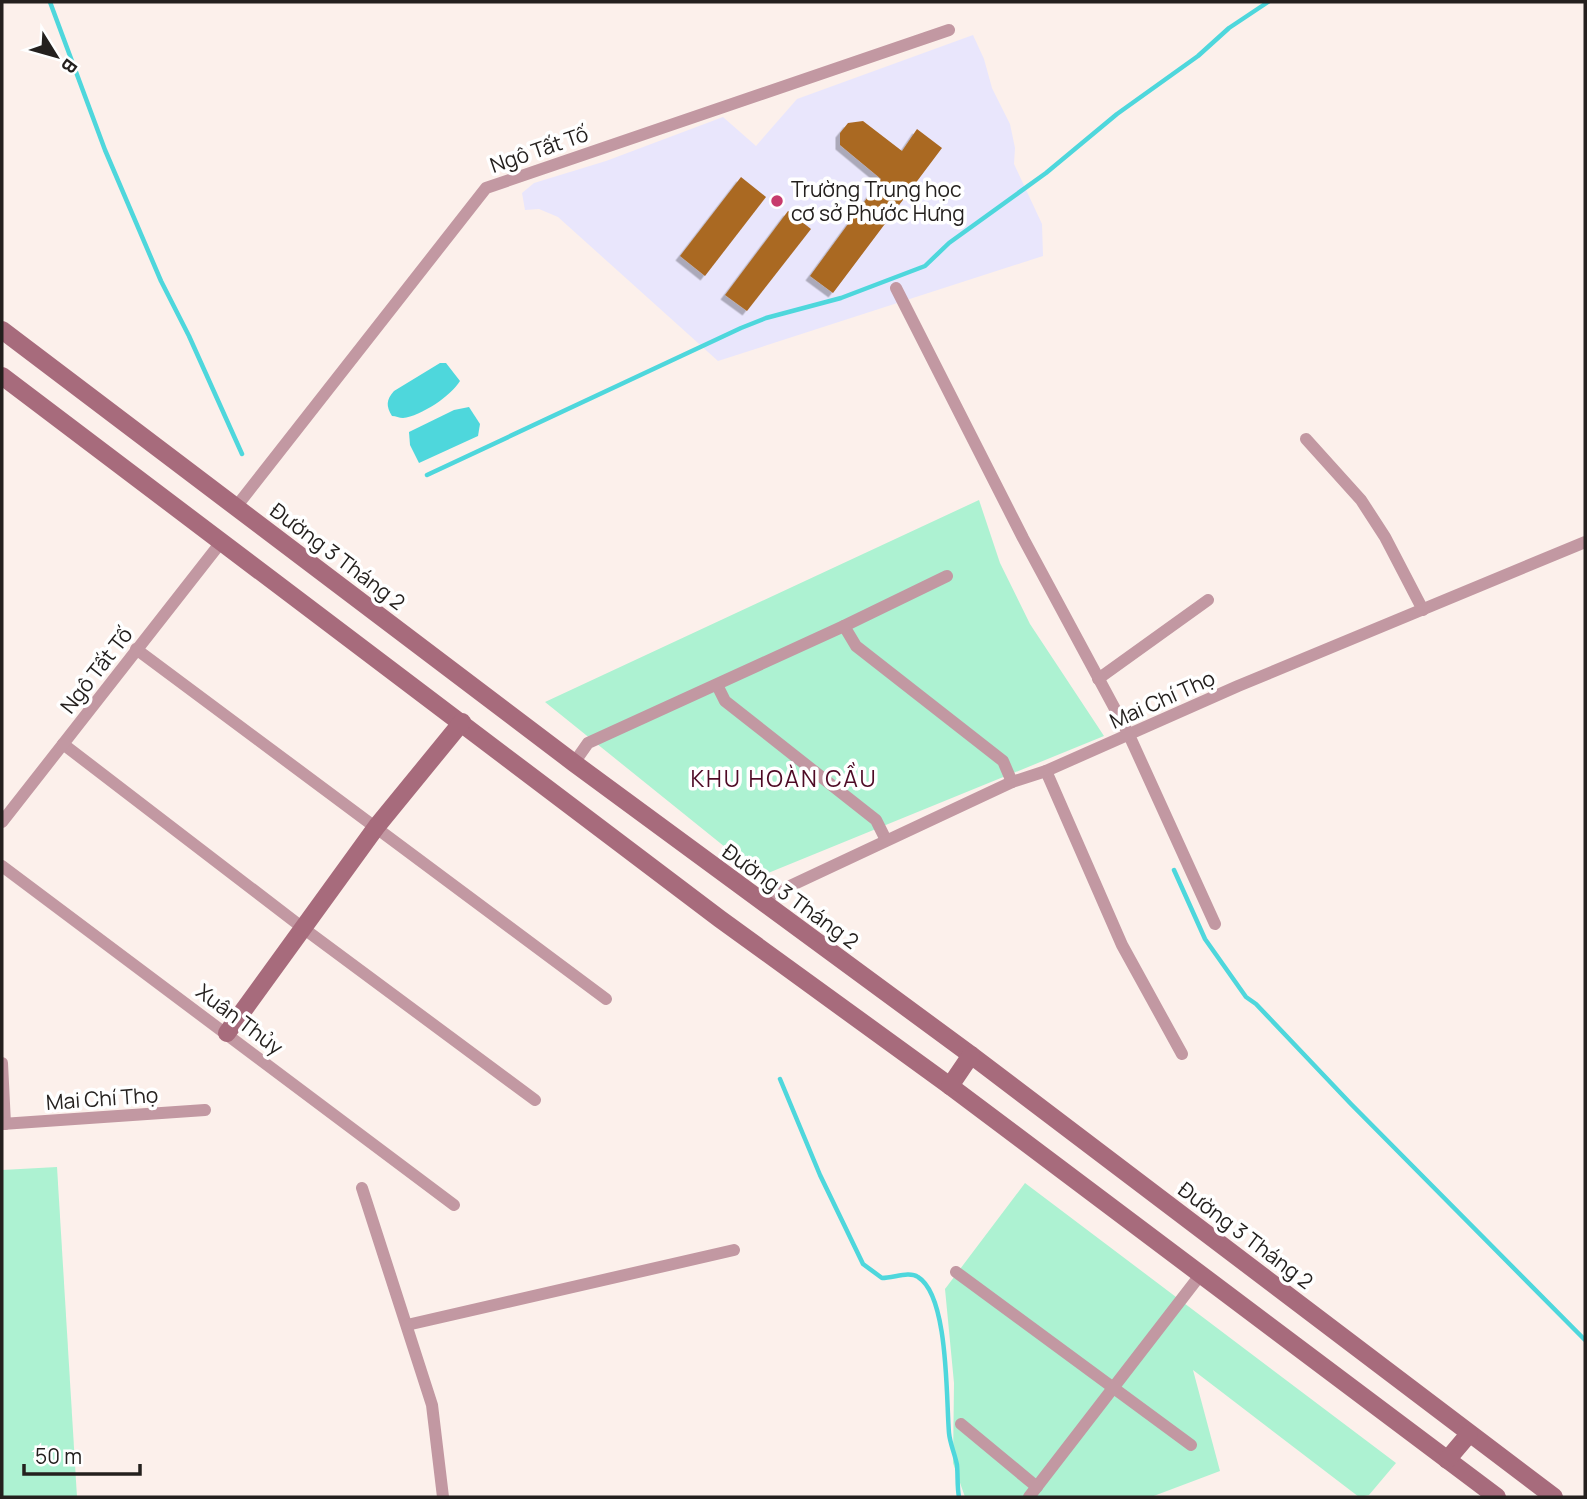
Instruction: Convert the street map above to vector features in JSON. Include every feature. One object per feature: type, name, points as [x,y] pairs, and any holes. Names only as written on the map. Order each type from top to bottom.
[{"type":"main road","name":"Đường 3 Tháng 2","points":[[2,330],[574,764],[971,1055],[1554,1497]]},
{"type":"main road","points":[[2,376],[720,919],[950,1086],[1497,1497]]},
{"type":"main road","points":[[227,1033],[377,826],[462,722]]},
{"type":"main road","points":[[950,1086],[971,1055]]},
{"type":"main road","points":[[1447,1460],[1469,1434]]},
{"type":"street","name":"Ngô Tất Tố","points":[[236,508],[486,188],[949,30]]},
{"type":"street","points":[[896,288],[1023,538],[1129,735],[1215,923]]},
{"type":"street","points":[[1306,439],[1361,500],[1385,537],[1423,610]]},
{"type":"street","name":"Ngô Tất Tố","points":[[2,822],[222,541]]},
{"type":"street","name":"Mai Chí Thọ","points":[[758,901],[1012,782],[1045,771],[1238,686],[1585,542]]},
{"type":"street","points":[[574,764],[587,743],[947,576]]},
{"type":"street","points":[[1098,679],[1208,600]]},
{"type":"street","points":[[844,626],[856,646],[1003,761],[1012,782]]},
{"type":"street","points":[[136,649],[606,999]]},
{"type":"street","points":[[717,685],[724,701],[876,820],[886,840]]},
{"type":"street","points":[[63,744],[303,928],[536,1100]]},
{"type":"street","points":[[1045,771],[1122,945],[1182,1054]]},
{"type":"street","name":"Xuân Thủy","points":[[2,866],[454,1205]]},
{"type":"street","points":[[2,1063],[4,1124]]},
{"type":"street","name":"Mai Chí Thọ","points":[[4,1124],[205,1110]]},
{"type":"street","points":[[362,1188],[432,1405],[443,1497]]},
{"type":"street","points":[[407,1325],[734,1250]]},
{"type":"street","points":[[956,1272],[1191,1446]]},
{"type":"street","points":[[961,1424],[1033,1492],[1201,1275]]},
{"type":"shaded area","name":"Trường Trung học cơ sở Phước Hưng","points":[[973,35],[984,59],[992,88],[1010,124],[1015,148],[1014,164],[1042,224],[1043,256],[718,361],[558,217],[539,209],[525,210],[522,193],[534,183],[606,161],[723,117],[756,146],[797,99]]},
{"type":"green space","points":[[979,500],[1000,563],[1030,624],[1104,736],[761,876],[545,702]]},
{"type":"green space","points":[[57,1167],[77,1497],[2,1497],[2,1170]]},
{"type":"green space","points":[[1025,1183],[1396,1463],[1369,1495],[1359,1497],[1193,1370],[1220,1471],[1151,1497],[965,1497],[953,1463],[954,1383],[945,1289]]},
{"type":"water","points":[[440,363],[446,363],[460,381],[456,387],[427,409],[403,418],[392,416],[388,403],[394,391]]},
{"type":"water","points":[[469,407],[480,424],[478,436],[419,463],[410,445],[409,432],[454,410]]},
{"type":"building","points":[[863,121],[902,151],[917,129],[942,148],[833,293],[810,276],[881,179],[840,145],[840,133],[848,123]]},
{"type":"building","points":[[741,177],[766,197],[705,276],[680,256]]},
{"type":"building","points":[[788,211],[811,229],[747,311],[725,295]]},
{"type":"waterway","points":[[50,2],[105,150],[161,281],[242,454]]},
{"type":"waterway","points":[[427,475],[741,328],[766,318],[841,298],[925,266],[949,243],[1046,173],[1117,114],[1198,56],[1229,28],[1268,2]]},
{"type":"waterway","points":[[1174,870],[1205,939],[1246,997],[1256,1004],[1585,1340]]},
{"type":"waterway","points":[[780,1079],[820,1175],[863,1264],[882,1278],[906,1275],[918,1277],[928,1288],[936,1305],[944,1349],[949,1433],[957,1465],[959,1497]]},
{"type":"place","name":"Trường Trung học cơ sở Phước Hưng","points":[[777,201]]},
{"type":"district","name":"KHU HOÀN CẦU","points":[[784,778]]}]
